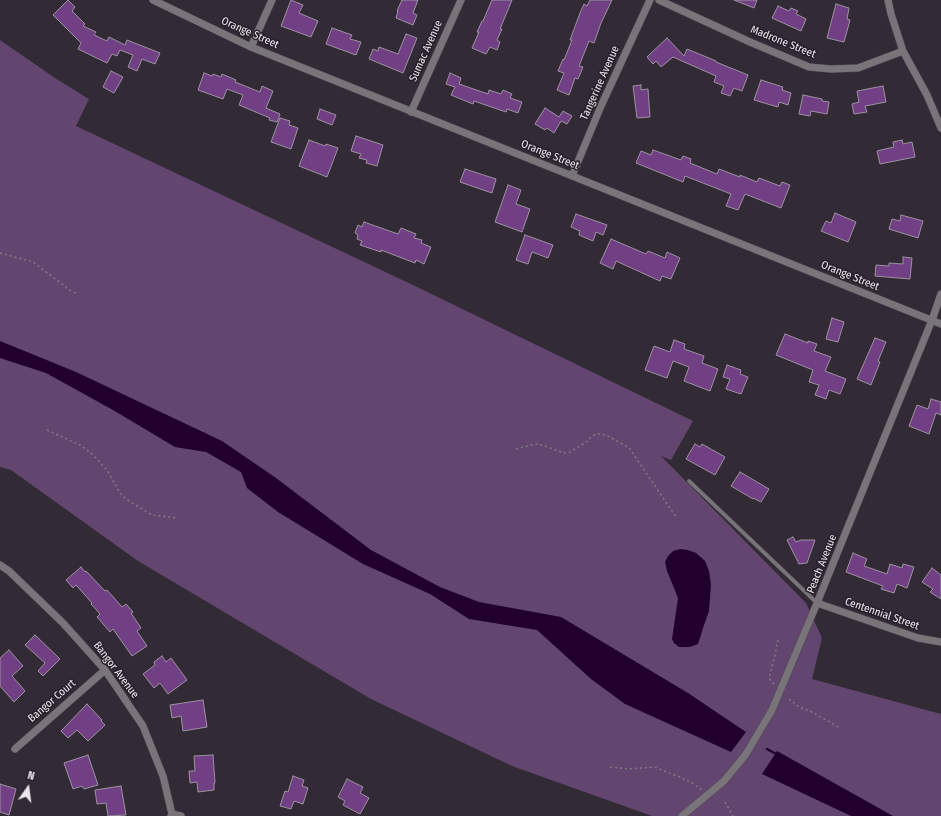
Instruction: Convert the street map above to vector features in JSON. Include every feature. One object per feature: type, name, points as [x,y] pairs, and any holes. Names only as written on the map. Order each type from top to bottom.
[{"type":"street","name":"Orange Street","points":[[153,0],[251,47],[941,324]]},
{"type":"street","points":[[251,47],[272,0]]},
{"type":"street","name":"Sumac Avenue","points":[[411,112],[461,0]]},
{"type":"street","name":"Tangerine Avenue","points":[[572,176],[601,106],[650,0]]},
{"type":"street","name":"Madrone Street","points":[[659,0],[750,42],[809,67],[832,69],[858,68],[903,51]]},
{"type":"street","points":[[888,0],[903,51],[941,128]]},
{"type":"street","name":"Peach Avenue","points":[[682,816],[724,782],[746,754],[772,710],[932,320],[941,294]]},
{"type":"street","name":"Bangor Avenue","points":[[0,565],[9,571],[63,623],[105,670],[143,726],[163,776],[172,815]]},
{"type":"street","name":"Centennial Street","points":[[817,603],[918,638],[941,642]]},
{"type":"street","name":"Bangor Court","points":[[15,749],[105,670]]},
{"type":"street","points":[[172,815],[181,816]]},
{"type":"lane","points":[[690,481],[817,603]]},
{"type":"path","points":[[0,254],[34,262],[70,291],[78,294]]},
{"type":"path","points":[[47,430],[80,445],[91,453],[107,470],[120,493],[126,499],[152,515],[177,518]]},
{"type":"path","points":[[516,449],[531,444],[538,444],[564,453],[570,452],[588,441],[596,434],[606,435],[630,449],[676,517]]},
{"type":"path","points":[[776,685],[769,678],[778,639]]},
{"type":"path","points":[[789,699],[840,728]]},
{"type":"path","points":[[610,767],[628,769],[654,767],[680,777],[704,791]]},
{"type":"path","points":[[725,802],[732,816]]},
{"type":"shaded area","points":[[0,40],[55,78],[89,99],[76,126],[415,286],[693,421],[671,460],[661,456],[806,603],[822,638],[812,679],[941,714],[941,816],[652,816],[512,766],[371,699],[138,561],[11,470],[0,467]]},
{"type":"shaded area","points":[[0,341],[76,372],[222,441],[276,478],[371,550],[440,587],[479,602],[561,617],[688,693],[746,732],[731,752],[625,704],[591,679],[537,630],[469,619],[430,594],[363,564],[278,512],[247,488],[241,472],[206,452],[175,447],[113,410],[46,373],[0,358]]},
{"type":"shaded area","points":[[680,549],[696,553],[705,561],[709,571],[711,585],[709,611],[698,644],[690,647],[679,647],[672,639],[678,598],[665,562],[673,551]]},
{"type":"shaded area","points":[[777,751],[893,816],[851,816],[762,774]]},
{"type":"building","points":[[68,0],[75,7],[72,11],[85,24],[83,26],[96,32],[94,35],[107,41],[109,37],[125,45],[127,40],[160,53],[155,64],[142,59],[137,71],[128,67],[133,55],[120,50],[117,56],[112,54],[107,63],[78,49],[81,43],[53,15]]},
{"type":"building","points":[[291,0],[303,5],[299,13],[318,21],[311,37],[281,26]]},
{"type":"building","points":[[402,0],[418,0],[413,13],[417,15],[413,25],[396,18],[397,11]]},
{"type":"building","points":[[492,0],[512,0],[500,29],[502,29],[497,40],[500,42],[497,50],[490,47],[486,54],[472,48],[479,32],[477,32]]},
{"type":"building","points":[[590,0],[612,0],[601,23],[594,43],[589,41],[579,66],[583,67],[578,79],[575,78],[569,95],[557,90],[564,73],[558,71],[572,40],[570,40],[584,4],[587,6]]},
{"type":"building","points":[[734,0],[757,0],[754,8]]},
{"type":"building","points":[[836,4],[849,8],[847,19],[850,20],[844,42],[827,38]]},
{"type":"building","points":[[778,6],[789,11],[791,8],[798,11],[796,14],[806,19],[801,31],[772,18]]},
{"type":"building","points":[[332,28],[352,35],[350,39],[361,42],[356,55],[326,44]]},
{"type":"building","points":[[406,34],[417,38],[403,73],[369,59],[373,49],[378,51],[379,47],[398,54]]},
{"type":"building","points":[[667,38],[684,56],[687,49],[748,75],[742,91],[734,88],[730,96],[721,93],[724,86],[714,82],[716,76],[673,57],[661,67],[656,61],[653,64],[647,57]]},
{"type":"building","points":[[111,71],[123,77],[114,93],[103,87]]},
{"type":"building","points":[[204,73],[221,77],[222,74],[236,80],[235,82],[260,92],[262,86],[273,91],[266,108],[280,114],[277,122],[269,120],[270,118],[239,105],[243,95],[227,89],[223,99],[198,90]]},
{"type":"building","points":[[450,73],[461,78],[459,84],[488,94],[489,90],[501,94],[503,90],[512,94],[510,98],[522,102],[518,113],[507,109],[506,112],[474,101],[473,104],[451,95],[455,87],[446,84]]},
{"type":"building","points":[[761,80],[783,87],[782,90],[791,93],[788,105],[779,102],[778,107],[754,100]]},
{"type":"building","points":[[641,85],[641,90],[648,89],[650,117],[637,118],[633,86]]},
{"type":"building","points":[[883,86],[886,102],[865,106],[867,112],[854,114],[852,104],[859,102],[857,91]]},
{"type":"building","points":[[803,95],[829,102],[827,114],[811,111],[810,116],[799,114]]},
{"type":"building","points":[[545,108],[559,117],[563,111],[572,116],[567,124],[561,121],[554,133],[547,128],[545,130],[535,124]]},
{"type":"building","points":[[320,109],[336,115],[332,125],[317,119]]},
{"type":"building","points":[[280,118],[290,121],[289,125],[298,128],[291,149],[271,142]]},
{"type":"building","points":[[356,136],[383,145],[377,166],[366,163],[367,160],[359,158],[361,154],[351,151]]},
{"type":"building","points":[[309,140],[325,146],[326,144],[338,148],[327,177],[299,166]]},
{"type":"building","points":[[902,140],[903,144],[912,142],[915,157],[880,164],[877,151],[894,147],[893,142]]},
{"type":"building","points":[[653,150],[681,160],[683,156],[691,159],[690,163],[717,174],[719,169],[757,182],[759,178],[780,186],[782,182],[790,185],[781,208],[745,194],[738,210],[726,206],[731,194],[685,176],[683,182],[636,163],[641,151],[651,155]]},
{"type":"building","points":[[465,169],[496,179],[492,193],[460,182]]},
{"type":"building","points":[[508,185],[521,190],[516,204],[530,209],[522,232],[495,222]]},
{"type":"building","points":[[835,213],[856,222],[848,242],[821,231],[826,221],[831,223]]},
{"type":"building","points":[[576,214],[607,225],[603,235],[596,232],[593,241],[579,235],[580,231],[571,227]]},
{"type":"building","points":[[901,215],[923,221],[918,238],[889,229],[892,219],[900,221]]},
{"type":"building","points":[[364,222],[398,234],[401,228],[416,234],[414,238],[422,240],[421,243],[431,247],[424,264],[416,260],[415,263],[381,250],[381,252],[360,245],[362,241],[357,239],[358,235],[355,233],[358,225],[362,227]]},
{"type":"building","points":[[525,235],[553,245],[548,258],[532,252],[528,264],[516,260]]},
{"type":"building","points":[[611,239],[646,254],[648,251],[665,258],[667,252],[680,258],[671,279],[662,276],[660,281],[616,261],[613,269],[600,263]]},
{"type":"building","points":[[903,257],[912,258],[910,279],[875,276],[876,265],[889,266],[889,263],[903,264]]},
{"type":"building","points":[[832,318],[844,322],[838,342],[826,339]]},
{"type":"building","points":[[785,334],[808,343],[808,341],[817,344],[814,351],[831,357],[825,371],[846,379],[840,394],[829,390],[826,399],[815,395],[819,385],[809,382],[813,370],[776,355]]},
{"type":"building","points":[[875,338],[886,342],[878,361],[880,362],[871,385],[857,379]]},
{"type":"building","points":[[674,340],[685,344],[684,349],[704,356],[702,363],[718,369],[710,391],[684,381],[689,367],[673,361],[667,378],[645,370],[654,346],[670,352]]},
{"type":"building","points":[[727,365],[741,370],[740,374],[748,377],[741,394],[726,389],[730,379],[723,377]]},
{"type":"building","points":[[931,399],[941,402],[941,415],[936,413],[929,434],[909,426],[917,405],[928,409]]},
{"type":"building","points":[[695,444],[700,447],[702,444],[725,457],[715,475],[686,459]]},
{"type":"building","points":[[740,472],[769,489],[761,502],[731,486]]},
{"type":"building","points":[[793,537],[796,542],[801,540],[815,540],[807,563],[799,564],[787,540]]},
{"type":"building","points":[[853,553],[867,559],[864,566],[887,574],[890,564],[902,568],[903,564],[914,567],[907,588],[897,584],[894,593],[881,589],[883,586],[846,572]]},
{"type":"building","points":[[81,567],[105,591],[107,590],[122,607],[126,604],[133,612],[131,613],[141,628],[137,631],[147,646],[132,656],[113,629],[110,632],[97,617],[100,614],[91,604],[92,603],[76,585],[73,588],[66,580]]},
{"type":"building","points":[[932,568],[941,575],[941,599],[930,592],[933,589],[922,582]]},
{"type":"building","points":[[35,635],[60,659],[43,676],[38,671],[45,663],[25,645]]},
{"type":"building","points":[[9,650],[23,666],[12,676],[25,691],[14,702],[0,686],[0,658]]},
{"type":"building","points":[[162,656],[166,662],[171,658],[187,680],[168,694],[160,683],[154,688],[143,674],[155,665],[154,662]]},
{"type":"building","points":[[203,700],[207,727],[183,731],[181,716],[172,718],[170,705]]},
{"type":"building","points":[[87,704],[105,725],[88,741],[77,730],[68,738],[61,731]]},
{"type":"building","points":[[88,755],[98,785],[84,789],[82,786],[73,789],[64,763]]},
{"type":"building","points":[[213,755],[214,790],[198,792],[197,782],[190,783],[189,771],[195,771],[194,756]]},
{"type":"building","points":[[293,776],[304,780],[302,786],[308,788],[303,804],[294,801],[291,809],[280,806],[285,791],[288,792]]},
{"type":"building","points":[[347,779],[363,787],[360,793],[369,798],[360,814],[343,805],[345,801],[338,797]]},
{"type":"building","points":[[0,784],[16,789],[9,815],[0,812]]},
{"type":"building","points":[[121,786],[126,815],[108,816],[106,803],[97,804],[95,790]]},
{"type":"waterway","points":[[767,749],[778,755]]}]
